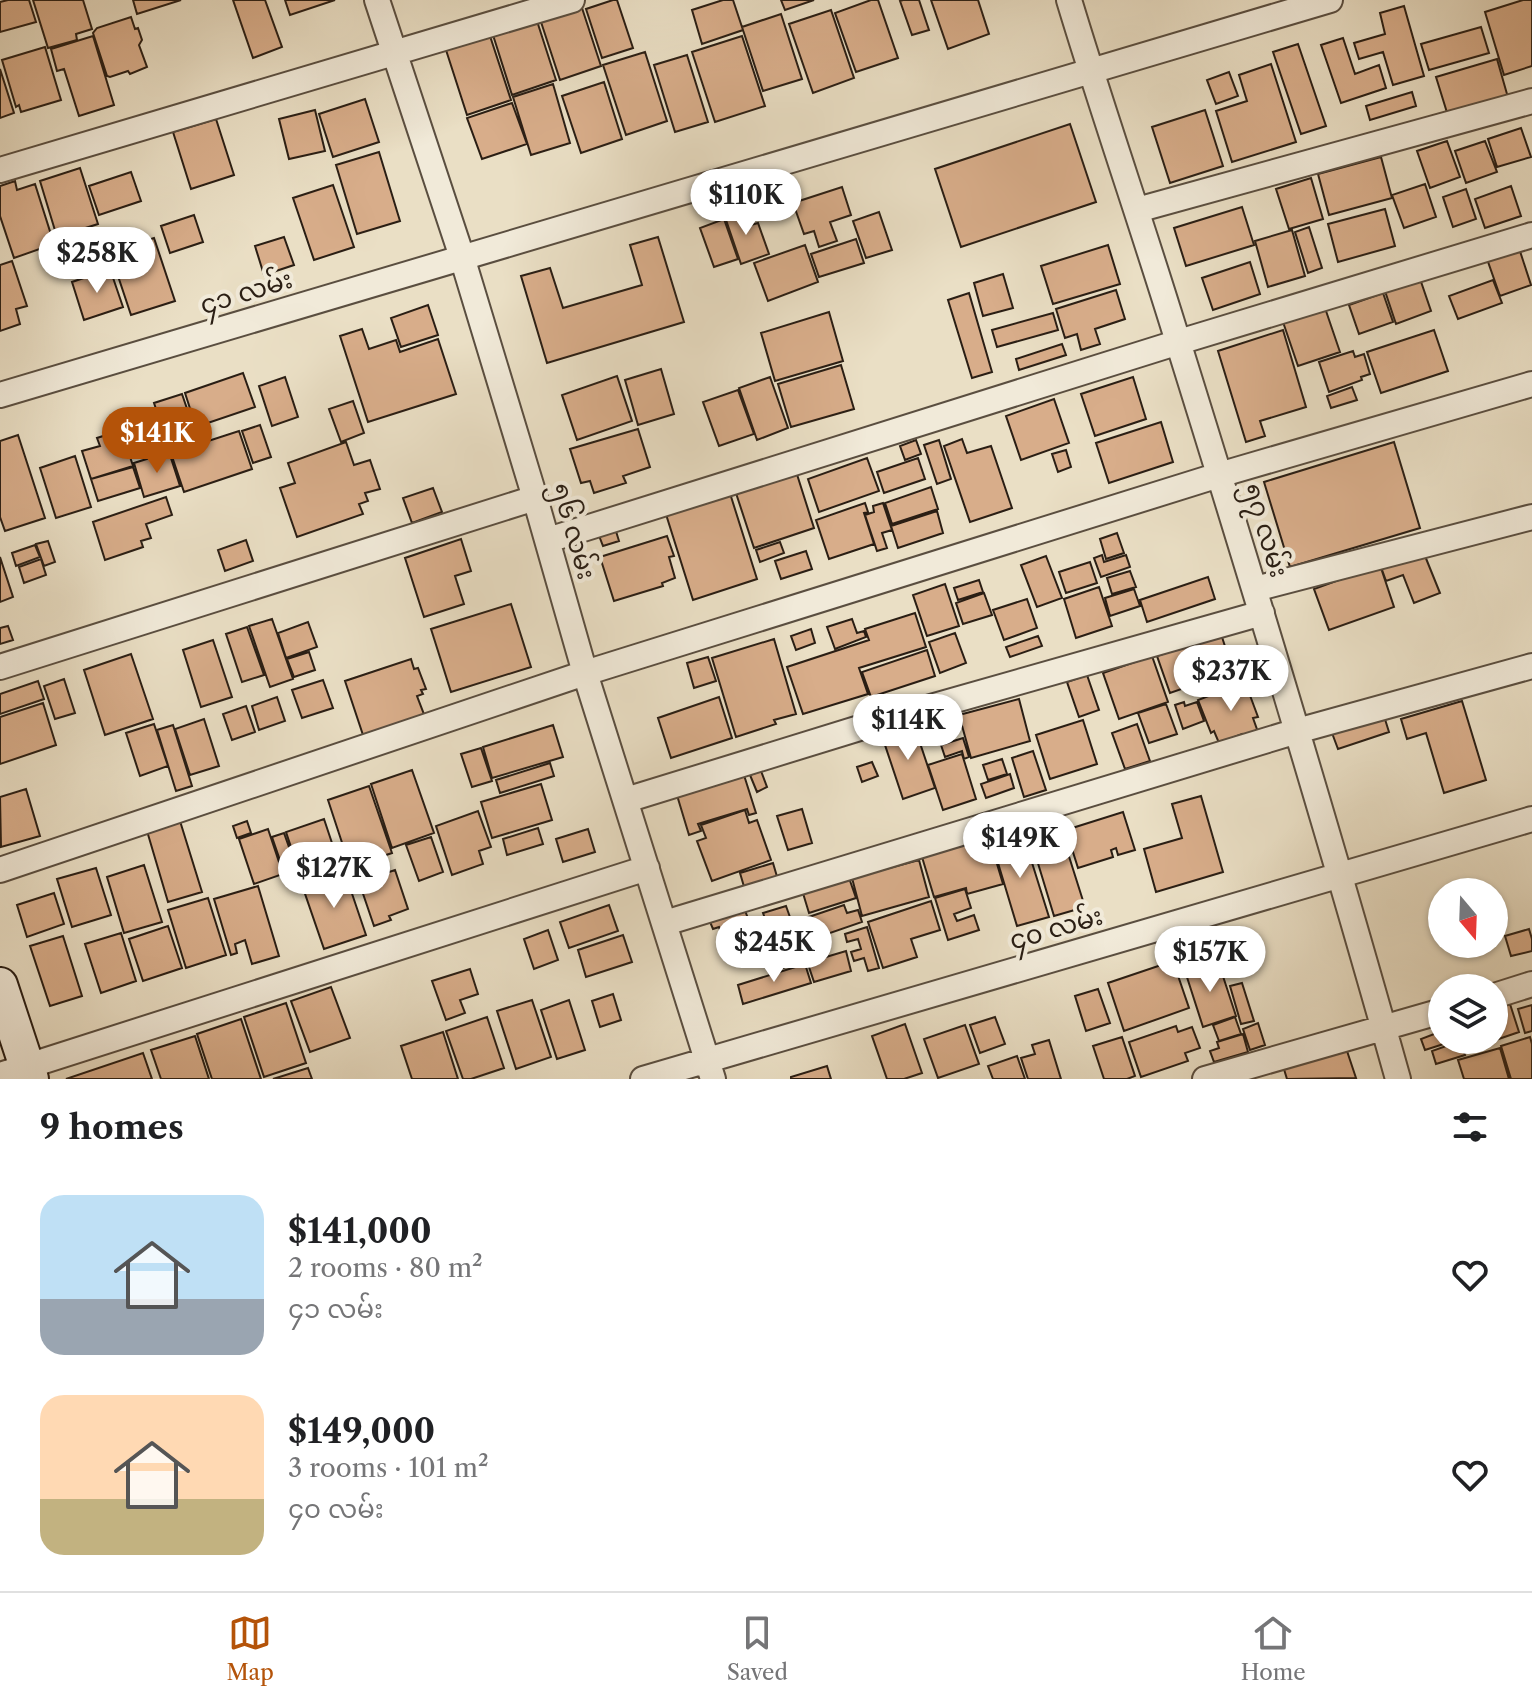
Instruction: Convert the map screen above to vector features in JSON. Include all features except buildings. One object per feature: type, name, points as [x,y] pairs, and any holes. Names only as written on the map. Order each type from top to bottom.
[{"type":"main road","points":[[0,985],[19,1074]]},
{"type":"street","name":"၅၆ လမ်း","points":[[377,0],[462,257],[585,673],[710,1069]]},
{"type":"street","points":[[0,170],[572,0]]},
{"type":"street","name":"၅၇ လမ်း","points":[[1069,0],[1255,589],[1398,1079]]},
{"type":"street","points":[[1091,70],[1330,0]]},
{"type":"street","name":"၄၁ လမ်း","points":[[0,395],[1091,70]]},
{"type":"street","points":[[1137,210],[1532,101]]},
{"type":"street","points":[[548,540],[1532,235]]},
{"type":"street","points":[[0,870],[585,673],[1219,475],[1532,384]]},
{"type":"street","points":[[0,667],[535,498]]},
{"type":"street","points":[[1255,589],[1532,517]]},
{"type":"street","points":[[626,800],[892,718],[1262,613]]},
{"type":"street","points":[[665,923],[1297,731],[1532,666]]},
{"type":"street","name":"၄၀ လမ်း","points":[[643,1079],[710,1069],[1340,874],[1532,819]]},
{"type":"street","points":[[19,1074],[647,868]]},
{"type":"street","points":[[1508,992],[1532,984]]},
{"type":"street","points":[[1205,1079],[1428,1015]]}]
